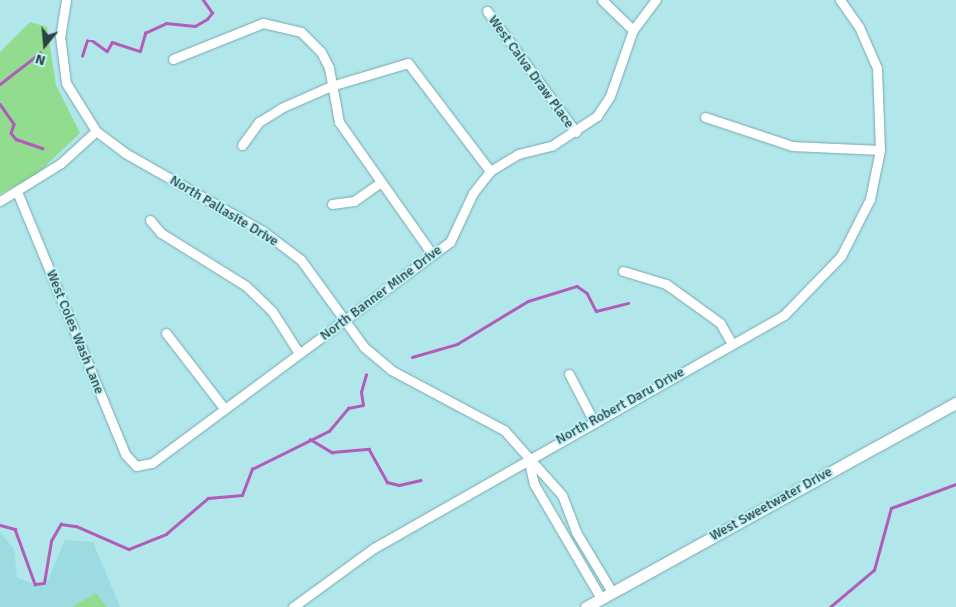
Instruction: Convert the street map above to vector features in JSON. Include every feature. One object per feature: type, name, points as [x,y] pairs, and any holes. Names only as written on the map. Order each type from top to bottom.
[{"type":"street","points":[[0,201],[18,194],[61,163],[96,131],[66,83],[60,36],[66,0]]},
{"type":"street","points":[[602,0],[633,30]]},
{"type":"street","name":"North Banner Mine Drive","points":[[136,469],[152,462],[450,242],[473,193],[490,170],[518,154],[553,145],[576,132],[597,116],[610,96],[633,30],[656,0]]},
{"type":"street","name":"North Robert Daru Drive","points":[[293,607],[374,548],[593,420],[784,315],[841,256],[870,199],[880,150],[876,68],[859,27],[840,0]]},
{"type":"street","name":"West Calva Draw Place","points":[[486,11],[576,132]]},
{"type":"street","points":[[173,59],[234,31],[263,24],[282,26],[301,32],[321,52],[339,122],[380,183],[432,254]]},
{"type":"street","points":[[242,145],[259,122],[331,86],[408,63],[490,170]]},
{"type":"street","points":[[705,117],[792,146],[880,150]]},
{"type":"street","name":"North Pallasite Drive","points":[[96,131],[278,242],[301,260],[364,347],[391,370],[477,412],[504,430],[562,495],[576,532],[612,592]]},
{"type":"street","points":[[332,204],[354,202],[380,183]]},
{"type":"street","name":"West Coles Wash Lane","points":[[18,194],[125,454],[136,469]]},
{"type":"street","points":[[150,220],[161,233],[246,286],[272,311],[299,353]]},
{"type":"street","points":[[623,271],[666,284],[720,323],[732,344]]},
{"type":"street","points":[[166,333],[224,408]]},
{"type":"street","points":[[569,374],[593,420]]},
{"type":"street","name":"West Sweetwater Drive","points":[[586,607],[956,403]]},
{"type":"street","points":[[528,458],[534,484],[602,598]]},
{"type":"shaded area","points":[[0,532],[14,549],[17,578],[45,587],[65,540],[93,542],[120,607],[0,607]]},
{"type":"green space","points":[[30,22],[47,27],[56,85],[80,133],[36,175],[0,194],[0,52]]},
{"type":"green space","points":[[96,593],[107,607],[72,607]]},
{"type":"waterway","points":[[82,56],[87,41],[93,41],[107,51],[112,42],[140,51],[145,33],[166,23],[195,26],[207,19],[212,13],[203,0]]},
{"type":"waterway","points":[[0,84],[40,53]]},
{"type":"waterway","points":[[0,104],[14,124],[11,133],[16,139],[42,148]]},
{"type":"waterway","points":[[412,357],[457,344],[528,301],[577,286],[587,293],[596,311],[628,303]]},
{"type":"waterway","points":[[0,525],[15,529],[35,584],[44,583],[51,541],[61,524],[76,526],[129,549],[166,534],[208,498],[242,495],[252,469],[329,431],[348,408],[363,405],[361,392],[366,375]]},
{"type":"waterway","points":[[310,439],[332,452],[369,449],[387,482],[399,485],[420,480]]},
{"type":"waterway","points":[[830,607],[874,570],[891,508],[956,484]]}]
